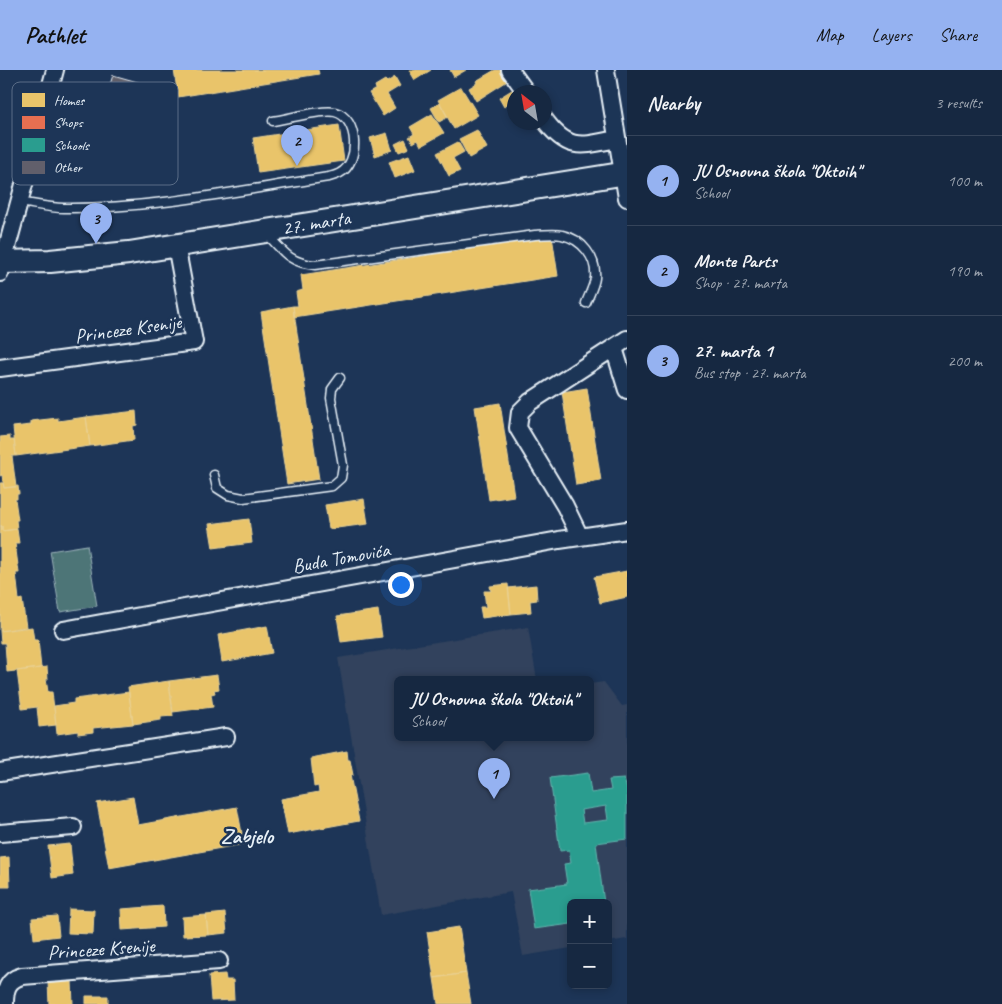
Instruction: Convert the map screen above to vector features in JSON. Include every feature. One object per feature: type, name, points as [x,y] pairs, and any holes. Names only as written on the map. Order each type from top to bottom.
[{"type":"street","points":[[510,70],[521,85]]},
{"type":"street","points":[[606,70],[617,139],[625,174],[627,198]]},
{"type":"street","points":[[552,129],[559,137],[575,145],[587,145],[617,139]]},
{"type":"street","name":"27. marta","points":[[1,266],[79,259],[176,245],[625,174]]},
{"type":"street","points":[[1,266],[24,185]]},
{"type":"street","name":"Princeze Ksenije","points":[[0,368],[194,342],[176,245]]},
{"type":"street","points":[[580,536],[565,506],[518,428],[520,412],[530,402],[620,344],[627,390]]},
{"type":"street","name":"Buda Tomovića","points":[[63,630],[580,536],[627,530]]},
{"type":"street","points":[[0,772],[226,737]]},
{"type":"street","points":[[0,833],[73,827]]},
{"type":"street","name":"Princeze Ksenije","points":[[6,1004],[5,992],[8,985],[13,979],[22,976],[219,961]]},
{"type":"lane","points":[[19,202],[62,208],[121,207],[329,177],[341,173],[350,163],[354,148],[352,130],[346,117],[334,112],[273,121]]},
{"type":"lane","points":[[264,231],[283,253],[293,260],[303,264],[315,265],[535,235],[563,235],[580,243],[593,259],[595,280],[586,304]]},
{"type":"lane","points":[[214,475],[217,488],[228,495],[243,498],[332,486],[341,478],[343,466],[331,398],[332,390],[340,378]]},
{"type":"shaded area","points":[[528,627],[536,676],[394,676],[394,741],[594,741],[594,683],[604,682],[622,706],[627,705],[627,939],[612,941],[612,899],[567,899],[567,949],[523,956],[511,892],[381,915],[338,658]]},
{"type":"green space","points":[[87,545],[97,606],[60,612],[50,551]]},
{"type":"building: Homes","points":[[174,70],[318,70],[319,74],[178,97],[178,82],[176,82]]},
{"type":"building: Homes","points":[[409,70],[431,70],[415,80]]},
{"type":"building: Homes","points":[[450,70],[466,70],[454,77]]},
{"type":"building: Homes","points":[[495,70],[503,70],[509,80],[476,101],[469,88],[477,83],[476,81]]},
{"type":"building: Homes","points":[[395,77],[400,86],[387,94],[395,108],[383,116],[369,93],[376,89],[375,86]]},
{"type":"building: Homes","points":[[461,87],[478,115],[454,129],[438,100]]},
{"type":"building: Homes","points":[[507,93],[507,105],[504,107],[499,98]]},
{"type":"building: Homes","points":[[440,103],[448,117],[439,122],[431,108]]},
{"type":"building: Homes","points":[[432,114],[444,133],[421,146],[418,140],[413,143],[409,137],[414,134],[410,127]]},
{"type":"building: Homes","points":[[339,125],[344,161],[258,173],[253,138]]},
{"type":"building: Homes","points":[[477,130],[487,148],[469,158],[459,139]]},
{"type":"building: Homes","points":[[387,133],[392,150],[375,156],[370,138]]},
{"type":"building: Homes","points":[[405,139],[409,148],[399,152],[395,144]]},
{"type":"building: Homes","points":[[458,142],[464,152],[453,158],[460,171],[449,176],[437,153]]},
{"type":"building: Homes","points":[[409,155],[415,170],[395,178],[389,162]]},
{"type":"building: Homes","points":[[552,236],[558,276],[294,317],[293,306],[298,306],[296,292],[303,290],[301,275]]},
{"type":"building: Homes","points":[[293,306],[319,479],[287,484],[261,312]]},
{"type":"building: Homes","points":[[587,388],[601,481],[576,485],[562,392]]},
{"type":"building: Homes","points":[[500,403],[514,496],[489,500],[475,407]]},
{"type":"building: Homes","points":[[136,411],[137,425],[133,426],[134,440],[90,446],[86,417]]},
{"type":"building: Homes","points":[[86,417],[90,446],[16,456],[13,427],[31,425],[31,421],[58,418],[58,421]]},
{"type":"building: Homes","points":[[10,436],[10,440],[14,440],[16,456],[12,456],[16,487],[4,488],[2,475],[0,476],[0,437]]},
{"type":"building: Homes","points":[[0,483],[3,483],[4,488],[18,486],[19,494],[17,494],[17,499],[15,499],[18,520],[16,520],[17,529],[2,531],[2,526],[0,526]]},
{"type":"building: Homes","points":[[364,499],[368,524],[329,529],[325,505]]},
{"type":"building: Homes","points":[[249,519],[252,543],[213,548],[209,524]]},
{"type":"building: Homes","points":[[0,526],[2,526],[2,531],[17,529],[19,543],[15,543],[19,573],[16,573],[19,600],[22,599],[26,627],[0,631]]},
{"type":"building: Homes","points":[[627,571],[627,597],[600,603],[594,577]]},
{"type":"building: Homes","points":[[508,584],[511,614],[482,618],[480,607],[486,607],[484,591],[491,591],[490,586]]},
{"type":"building: Homes","points":[[536,585],[537,600],[530,601],[531,612],[511,614],[508,588]]},
{"type":"building: Homes","points":[[378,610],[382,637],[341,642],[337,616]]},
{"type":"building: Homes","points":[[267,626],[272,653],[222,662],[218,635]]},
{"type":"building: Homes","points":[[32,627],[34,640],[38,640],[41,668],[7,672],[5,643],[1,643],[0,631]]},
{"type":"building: Homes","points":[[47,667],[48,692],[52,692],[56,725],[39,727],[37,707],[22,709],[17,671]]},
{"type":"building: Homes","points":[[217,675],[219,689],[214,690],[215,693],[211,694],[213,707],[173,712],[169,681]]},
{"type":"building: Homes","points":[[169,681],[173,716],[161,717],[161,720],[133,724],[128,687]]},
{"type":"building: Homes","points":[[129,692],[133,724],[93,728],[93,732],[78,734],[78,731],[57,734],[54,706],[74,703],[74,699]]},
{"type":"building: Homes","points":[[347,751],[353,775],[350,775],[359,821],[288,834],[281,799],[319,792],[318,786],[314,787],[311,758]]},
{"type":"building: Homes","points":[[133,797],[138,825],[237,807],[244,844],[109,868],[97,803]]},
{"type":"building: Homes","points":[[70,844],[73,875],[52,878],[48,846]]},
{"type":"building: Homes","points":[[9,857],[10,887],[0,887],[0,858]]},
{"type":"building: Homes","points":[[163,906],[164,927],[122,930],[121,909]]},
{"type":"building: Homes","points":[[69,909],[94,910],[93,934],[68,933]]},
{"type":"building: Homes","points":[[225,913],[227,933],[208,935],[206,915]]},
{"type":"building: Homes","points":[[206,915],[208,935],[183,936],[182,917]]},
{"type":"building: Homes","points":[[57,916],[59,936],[34,939],[32,918]]},
{"type":"building: Homes","points":[[459,927],[466,973],[434,978],[427,932]]},
{"type":"building: Homes","points":[[466,973],[471,1004],[438,1004],[434,978]]},
{"type":"building: Homes","points":[[225,974],[226,980],[233,980],[234,1000],[211,1001],[209,975]]},
{"type":"building: Homes","points":[[72,981],[73,1004],[49,1004],[48,982]]},
{"type":"building: Homes","points":[[86,996],[108,996],[108,1004],[86,1004]]},
{"type":"building: Schools","points":[[588,773],[591,793],[611,790],[609,780],[624,779],[627,790],[627,839],[596,843],[603,899],[567,899],[567,925],[534,929],[528,889],[567,884],[564,864],[571,863],[569,850],[560,851],[550,778]],"holes":[[[606,806],[608,820],[583,823],[581,810]]]},
{"type":"building: Other","points":[[113,75],[138,82],[111,82]]},
{"type":"place","name":"Monte Parts","points":[[297,166]]},
{"type":"place","name":"27. marta 1","points":[[96,244]]},
{"type":"place","name":"JU Osnovna škola \"Oktoih\"","points":[[494,799]]},
{"type":"district","name":"Zabjelo","points":[[247,836]]}]
